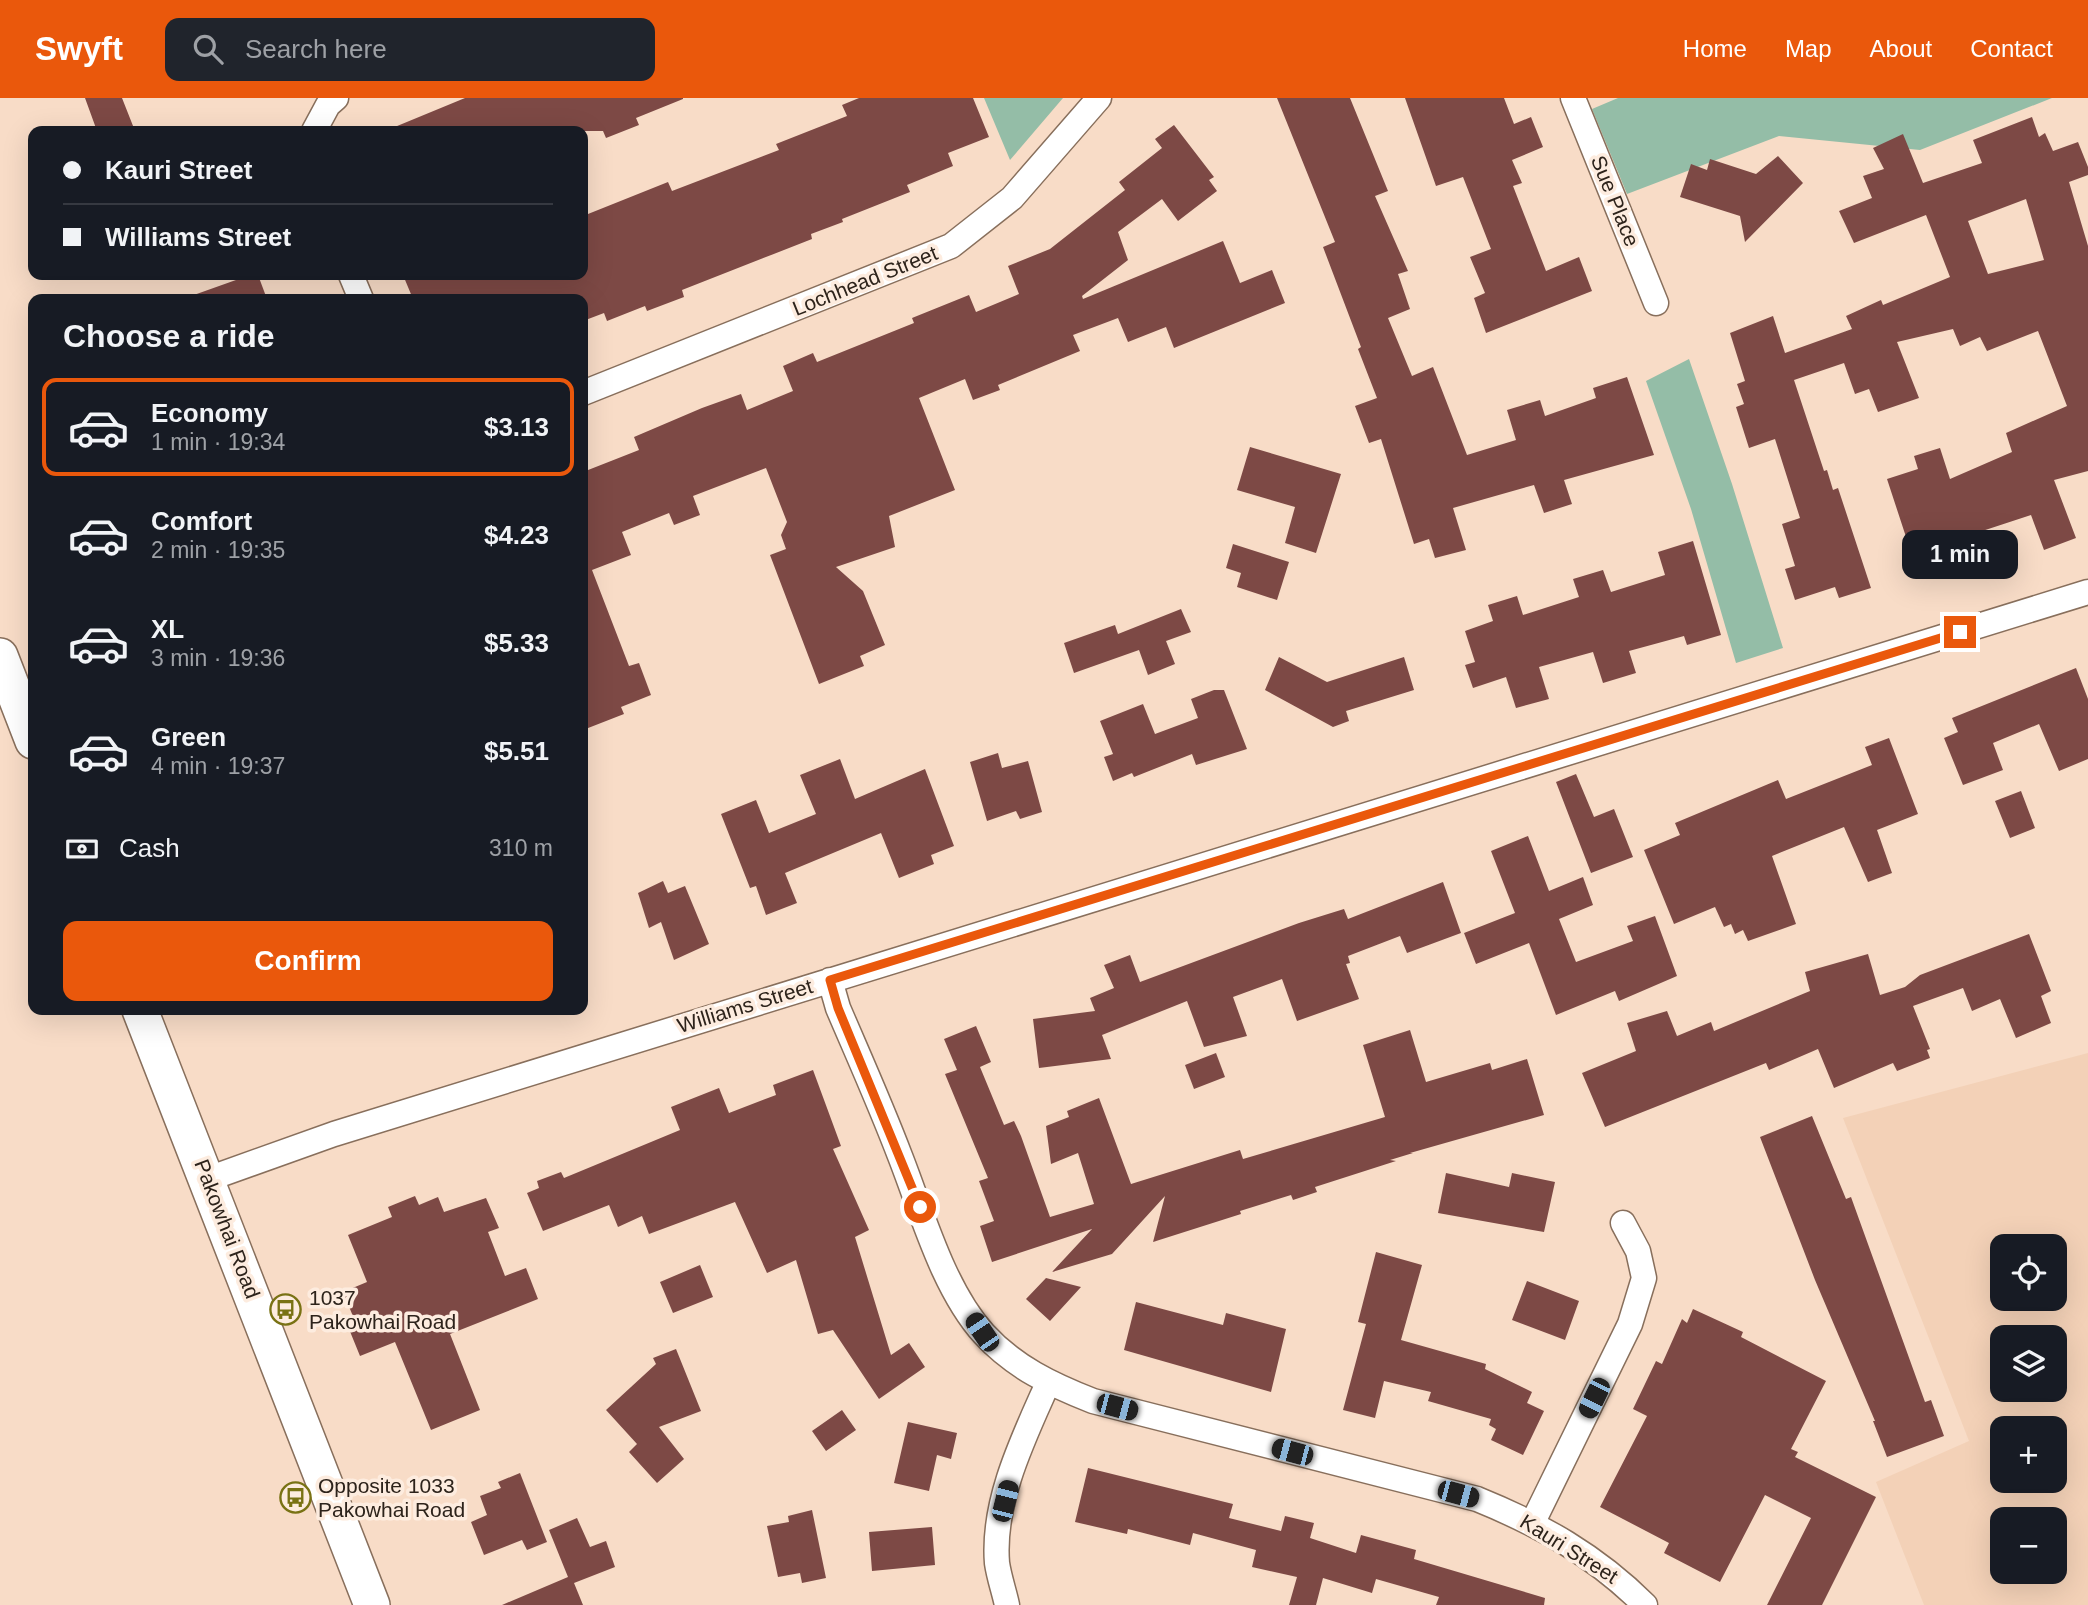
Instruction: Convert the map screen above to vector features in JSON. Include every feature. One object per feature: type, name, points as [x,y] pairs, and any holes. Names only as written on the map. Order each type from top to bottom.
[{"type":"main road","points":[[0,656],[28,728]]},
{"type":"main road","name":"Pakowhai Road","points":[[142,1015],[372,1605]]},
{"type":"street","points":[[317,126],[328,105],[336,98]]},
{"type":"street","name":"Lochhead Street","points":[[588,391],[951,246],[1012,198],[1099,98]]},
{"type":"street","name":"Sue Place","points":[[1573,98],[1656,303]]},
{"type":"street","name":"Williams Street","points":[[208,1179],[334,1134],[2088,592]]},
{"type":"street","name":"Kauri Street","points":[[830,980],[838,1008],[939,1256],[961,1301],[982,1332],[1007,1357],[1048,1382],[1093,1401],[1477,1499],[1533,1522],[1602,1568],[1645,1605]]},
{"type":"street","points":[[1533,1522],[1630,1324],[1644,1278],[1638,1251],[1623,1223]]},
{"type":"street","points":[[1007,1605],[997,1563],[1000,1521],[1015,1461],[1048,1382]]},
{"type":"shaded area","points":[[2088,1053],[2088,1605],[1924,1605],[1876,1482],[1969,1441],[1843,1118]]},
{"type":"green space","points":[[984,98],[1063,98],[1010,160]]},
{"type":"green space","points":[[1618,98],[2052,98],[1920,150],[1779,136],[1627,194],[1592,109]]},
{"type":"green space","points":[[1689,359],[1732,484],[1783,648],[1736,663],[1691,509],[1646,381]]},
{"type":"building","points":[[85,98],[122,98],[133,126],[95,126]]},
{"type":"building","points":[[465,98],[683,98],[636,118],[639,125],[606,138],[603,131],[588,131],[588,126],[397,126]]},
{"type":"building","points":[[859,98],[973,98],[989,137],[948,153],[953,166],[907,185],[910,192],[842,219],[843,222],[811,234],[812,239],[682,290],[684,297],[647,311],[645,306],[607,321],[604,313],[588,319],[588,294],[411,294],[405,280],[588,280],[588,214],[668,182],[672,191],[779,150],[776,144],[847,116],[842,105]]},
{"type":"building","points":[[1277,98],[1350,98],[1388,191],[1375,196],[1408,271],[1398,274],[1410,309],[1388,318],[1412,376],[1433,367],[1467,455],[1516,440],[1507,410],[1540,400],[1545,416],[1596,398],[1593,388],[1627,377],[1654,455],[1564,480],[1572,504],[1544,513],[1534,485],[1453,508],[1466,550],[1435,558],[1429,539],[1414,544],[1381,439],[1369,443],[1355,406],[1377,398],[1358,349],[1361,347],[1323,247],[1335,242]]},
{"type":"building","points":[[1405,98],[1504,98],[1514,124],[1531,117],[1543,147],[1512,160],[1522,183],[1513,186],[1546,271],[1579,257],[1592,291],[1486,333],[1474,298],[1485,293],[1470,257],[1491,249],[1463,177],[1436,186]]},
{"type":"building","points":[[2032,117],[2039,137],[2045,133],[2053,151],[2078,142],[2088,167],[2088,175],[2069,182],[2088,246],[2088,471],[2054,480],[2076,538],[2044,550],[2031,515],[1967,536],[1976,567],[1940,577],[1929,540],[1909,546],[1887,479],[1918,469],[1914,456],[1940,448],[1950,479],[2012,452],[2006,433],[2067,406],[2038,331],[1987,351],[1980,337],[1960,346],[1953,329],[1897,342],[1919,398],[1878,412],[1869,389],[1855,394],[1844,363],[1794,380],[1824,471],[1827,470],[1833,490],[1838,488],[1871,588],[1839,598],[1835,587],[1795,600],[1785,569],[1795,566],[1782,524],[1800,518],[1775,439],[1749,448],[1736,407],[1744,404],[1737,384],[1745,381],[1730,333],[1773,316],[1785,353],[1852,329],[1846,316],[1881,300],[1883,305],[1950,277],[1926,215],[1854,243],[1839,211],[1872,198],[1863,176],[1884,169],[1873,148],[1903,134],[1923,183],[1982,163],[1973,140]],"holes":[[[2026,199],[2044,260],[1988,274],[1968,221]]]},
{"type":"building","points":[[1174,125],[1214,177],[1209,180],[1217,191],[1178,221],[1162,199],[1118,232],[1128,260],[1082,296],[1083,299],[1223,241],[1240,283],[1272,270],[1285,303],[1174,348],[1166,327],[1128,342],[1118,318],[1073,335],[1080,351],[998,385],[1000,390],[973,400],[965,379],[919,398],[955,490],[889,516],[895,547],[836,567],[863,591],[885,645],[860,656],[864,666],[819,684],[770,555],[786,549],[781,535],[787,522],[766,468],[693,496],[700,515],[674,525],[669,513],[622,532],[631,555],[592,570],[629,666],[639,663],[651,695],[621,707],[624,714],[588,728],[588,470],[639,450],[634,437],[702,408],[741,394],[747,410],[793,391],[783,366],[813,353],[817,362],[914,323],[912,318],[969,295],[976,312],[1019,294],[1008,266],[1050,249],[1125,190],[1119,182],[1162,148],[1155,139]]},
{"type":"building","points":[[1778,156],[1803,183],[1745,242],[1740,216],[1680,197],[1691,164],[1707,170],[1710,159],[1756,174]]},
{"type":"building","points":[[236,280],[260,280],[265,294],[197,294]]},
{"type":"building","points":[[1250,447],[1341,474],[1316,553],[1285,543],[1295,507],[1237,490]]},
{"type":"building","points":[[1693,541],[1721,635],[1687,645],[1684,636],[1629,651],[1636,673],[1603,683],[1593,652],[1539,667],[1549,699],[1516,708],[1506,677],[1473,688],[1465,665],[1475,662],[1465,631],[1493,621],[1488,605],[1517,596],[1523,615],[1579,597],[1573,579],[1603,570],[1611,592],[1665,575],[1658,552]]},
{"type":"building","points":[[1233,544],[1289,562],[1277,600],[1237,587],[1241,573],[1226,568]]},
{"type":"building","points":[[1181,609],[1191,632],[1166,641],[1175,664],[1148,675],[1139,650],[1074,673],[1064,643],[1115,625],[1118,634]]},
{"type":"building","points":[[1279,657],[1327,682],[1404,657],[1414,690],[1346,711],[1349,721],[1333,727],[1265,690]]},
{"type":"building","points":[[2076,668],[2088,699],[2088,759],[2059,771],[2039,724],[1993,743],[2003,770],[1963,785],[1944,738],[1958,732],[1952,718]]},
{"type":"building","points":[[1214,690],[1224,690],[1247,749],[1196,765],[1192,754],[1134,777],[1132,773],[1113,781],[1104,757],[1113,754],[1100,721],[1143,704],[1155,734],[1198,718],[1191,699]]},
{"type":"building","points":[[1889,738],[1918,814],[1877,830],[1892,873],[1868,882],[1844,827],[1772,856],[1796,924],[1748,941],[1743,930],[1735,934],[1731,924],[1724,927],[1715,907],[1674,924],[1644,850],[1680,835],[1675,823],[1778,780],[1786,799],[1872,765],[1865,747]]},
{"type":"building","points":[[998,753],[1002,768],[1028,761],[1042,812],[1020,819],[1016,811],[987,821],[970,762]]},
{"type":"building","points":[[840,759],[855,799],[925,769],[954,846],[931,855],[934,864],[899,878],[881,833],[785,873],[797,903],[766,915],[756,886],[750,888],[721,814],[756,800],[769,833],[816,814],[800,775]]},
{"type":"building","points":[[1576,774],[1594,817],[1614,809],[1633,857],[1591,873],[1556,782]]},
{"type":"building","points":[[2021,791],[2035,828],[2010,838],[1995,801]]},
{"type":"building","points":[[1528,836],[1549,891],[1583,877],[1593,905],[1559,919],[1576,962],[1633,941],[1627,926],[1655,916],[1677,976],[1619,1001],[1615,991],[1556,1015],[1529,943],[1476,964],[1464,933],[1515,913],[1491,851]]},
{"type":"building","points":[[663,881],[668,893],[685,886],[709,944],[674,960],[661,922],[649,928],[638,893]]},
{"type":"building","points":[[1443,882],[1461,933],[1407,953],[1400,936],[1348,956],[1350,963],[1346,964],[1359,999],[1297,1021],[1282,979],[1233,997],[1247,1036],[1204,1047],[1187,1001],[1102,1035],[1111,1059],[1039,1068],[1033,1019],[1095,1011],[1090,998],[1114,988],[1104,965],[1130,955],[1140,982],[1299,923],[1344,909],[1348,919]]},
{"type":"building","points":[[2029,934],[2051,991],[2041,996],[2051,1023],[2016,1038],[2000,999],[1972,1011],[1963,988],[1913,1006],[1930,1049],[1927,1050],[1930,1058],[1897,1071],[1893,1063],[1834,1088],[1818,1049],[1769,1070],[1766,1063],[1605,1127],[1582,1073],[1636,1051],[1627,1023],[1667,1011],[1677,1036],[1711,1022],[1714,1031],[1810,991],[1805,972],[1868,954],[1880,995],[1905,987],[1920,975]]},
{"type":"building","points":[[976,1026],[991,1062],[980,1067],[1004,1125],[1014,1121],[1021,1136],[1050,1217],[1094,1204],[1078,1153],[1051,1164],[1046,1126],[1069,1117],[1067,1111],[1099,1098],[1131,1184],[1240,1150],[1243,1159],[1385,1117],[1363,1045],[1410,1030],[1426,1082],[1490,1063],[1492,1070],[1527,1059],[1544,1115],[1410,1153],[1413,1153],[1315,1187],[1317,1192],[1293,1200],[1291,1195],[1153,1242],[1165,1196],[1112,1254],[1052,1272],[1092,1229],[992,1262],[980,1226],[994,1221],[979,1181],[988,1178],[945,1074],[957,1070],[944,1039]]},
{"type":"building","points":[[1216,1053],[1225,1077],[1194,1089],[1185,1065]]},
{"type":"building","points":[[813,1070],[841,1146],[833,1149],[869,1230],[855,1237],[891,1355],[909,1343],[925,1367],[879,1399],[833,1330],[818,1334],[796,1260],[767,1273],[735,1202],[649,1234],[642,1216],[618,1227],[609,1205],[543,1231],[527,1193],[539,1188],[537,1181],[561,1172],[564,1178],[680,1130],[671,1107],[719,1088],[729,1113],[776,1095],[773,1085]]},
{"type":"building","points":[[1812,1116],[1846,1199],[1851,1197],[1925,1402],[1931,1400],[1944,1436],[1887,1457],[1875,1421],[1815,1280],[1760,1137]]},
{"type":"building","points":[[1446,1173],[1509,1187],[1512,1173],[1555,1182],[1544,1232],[1438,1213]]},
{"type":"building","points":[[415,1196],[419,1205],[438,1197],[444,1212],[486,1198],[499,1228],[488,1232],[505,1276],[526,1268],[538,1299],[450,1334],[480,1410],[431,1430],[395,1342],[360,1356],[349,1329],[357,1326],[343,1292],[367,1282],[348,1235],[392,1217],[388,1207]]},
{"type":"building","points":[[1376,1252],[1422,1265],[1401,1340],[1486,1364],[1485,1369],[1532,1392],[1527,1403],[1544,1411],[1523,1455],[1491,1440],[1496,1429],[1489,1425],[1491,1419],[1428,1401],[1431,1392],[1384,1381],[1375,1418],[1343,1410],[1366,1324],[1358,1322]]},
{"type":"building","points":[[700,1265],[713,1297],[673,1313],[660,1282]]},
{"type":"building","points":[[1046,1278],[1081,1287],[1050,1321],[1026,1299]]},
{"type":"building","points":[[1527,1281],[1579,1301],[1565,1340],[1512,1320]]},
{"type":"building","points":[[1136,1302],[1223,1325],[1226,1313],[1286,1329],[1271,1392],[1124,1350]]},
{"type":"building","points":[[1693,1309],[1743,1332],[1741,1337],[1826,1381],[1791,1449],[1798,1452],[1795,1457],[1876,1497],[1822,1605],[1767,1605],[1811,1518],[1765,1495],[1720,1582],[1664,1553],[1669,1543],[1600,1507],[1647,1416],[1633,1409],[1656,1361],[1662,1364],[1682,1319],[1687,1323]]},
{"type":"building","points":[[676,1349],[701,1411],[659,1427],[684,1459],[657,1483],[629,1452],[637,1444],[606,1410],[656,1364],[653,1358]]},
{"type":"building","points":[[842,1410],[856,1430],[826,1451],[812,1431]]},
{"type":"building","points":[[908,1422],[957,1433],[951,1459],[937,1455],[929,1491],[894,1483]]},
{"type":"building","points":[[1088,1468],[1233,1504],[1229,1518],[1281,1531],[1285,1516],[1314,1523],[1310,1538],[1356,1553],[1361,1535],[1416,1550],[1414,1559],[1545,1598],[1544,1605],[1436,1605],[1439,1597],[1376,1579],[1372,1593],[1323,1578],[1316,1605],[1289,1605],[1297,1577],[1252,1567],[1256,1550],[1193,1533],[1190,1545],[1128,1529],[1127,1534],[1075,1522]]},
{"type":"building","points":[[520,1473],[547,1542],[527,1550],[522,1540],[484,1555],[471,1522],[487,1515],[480,1496],[501,1488],[498,1482]]},
{"type":"building","points":[[812,1510],[826,1578],[802,1583],[800,1573],[778,1577],[767,1526],[789,1522],[788,1516]]},
{"type":"building","points":[[577,1518],[590,1547],[606,1541],[615,1567],[574,1583],[583,1605],[502,1605],[568,1577],[549,1530]]},
{"type":"building","points":[[932,1527],[935,1565],[872,1571],[869,1532]]},
{"type":"place","name":"1037 Pakowhai Road","points":[[286,1310]]},
{"type":"place","name":"Opposite 1033 Pakowhai Road","points":[[295,1498]]},
{"type":"route","points":[[920,1207],[838,1008],[830,980],[1960,632]]}]
